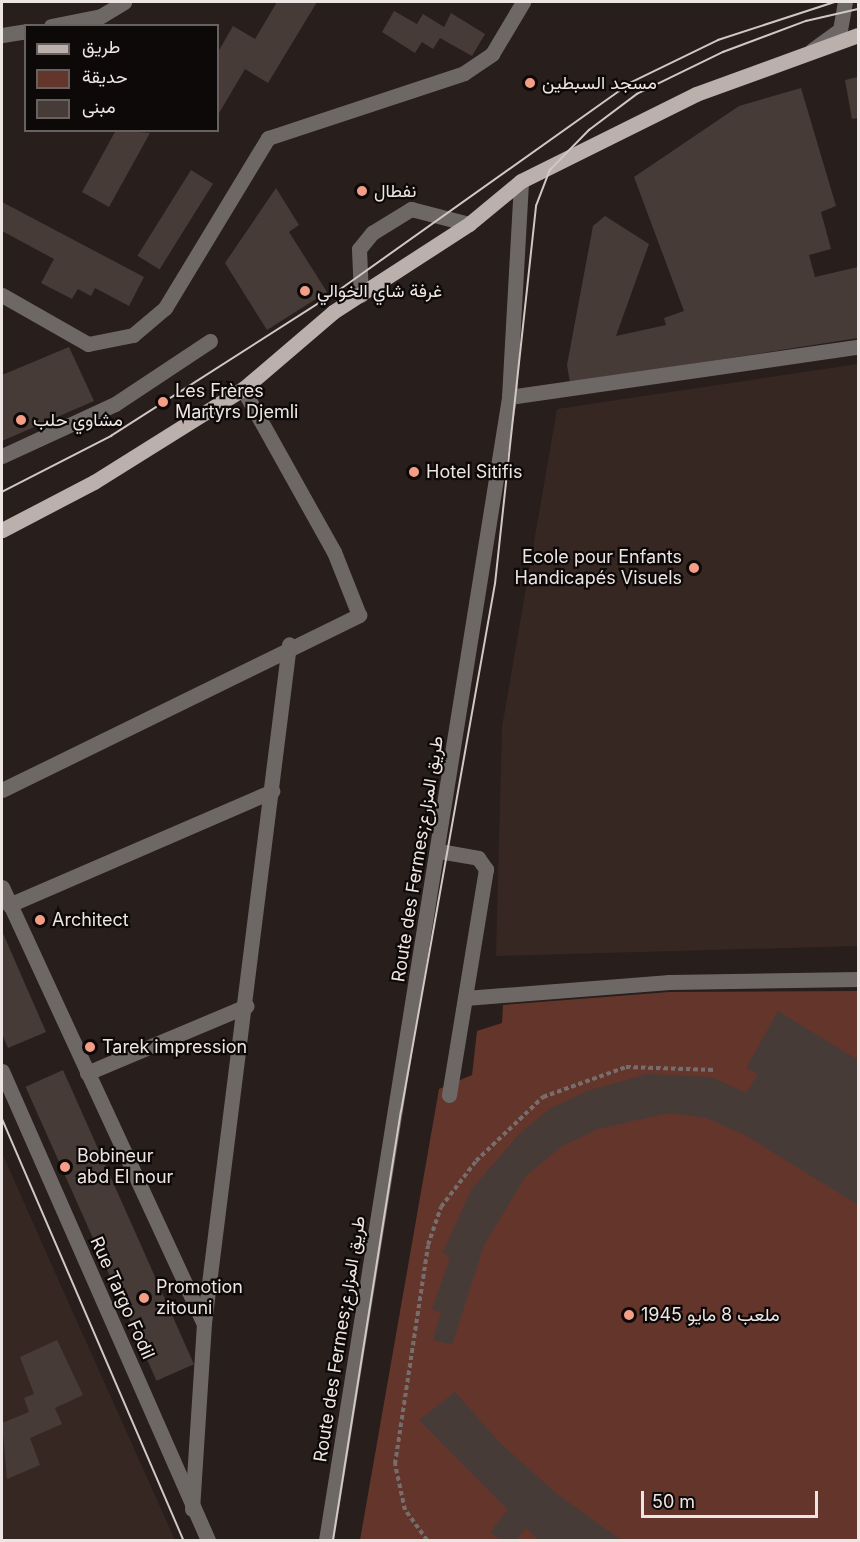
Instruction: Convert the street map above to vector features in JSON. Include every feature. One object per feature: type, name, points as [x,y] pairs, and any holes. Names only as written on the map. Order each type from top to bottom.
[{"type":"main road","points":[[2,530],[94,482],[243,389],[361,294],[469,224],[521,181],[696,94],[858,34]]},
{"type":"street","points":[[61,24],[100,16],[124,2]]},
{"type":"street","points":[[2,295],[88,344],[133,335],[165,308],[268,138],[464,73],[492,54],[523,2]]},
{"type":"street","points":[[810,51],[840,30],[845,2]]},
{"type":"street","points":[[2,35],[24,31]]},
{"type":"street","name":"Route des Fermes;طريق المزارع","points":[[326,1540],[439,851],[509,397],[521,181]]},
{"type":"street","points":[[361,294],[359,249],[372,233],[411,209],[469,224]]},
{"type":"street","points":[[2,311],[17,304]]},
{"type":"street","points":[[2,456],[116,404],[210,340]]},
{"type":"street","points":[[509,397],[858,346]]},
{"type":"street","points":[[2,790],[290,645],[359,615],[334,552],[243,389]]},
{"type":"street","points":[[192,1509],[204,1323],[290,645]]},
{"type":"street","points":[[9,905],[272,791]]},
{"type":"street","points":[[439,851],[478,858],[486,869],[449,1095]]},
{"type":"street","points":[[2,887],[204,1323]]},
{"type":"street","points":[[465,998],[669,982],[858,979]]},
{"type":"street","points":[[87,1072],[246,1006]]},
{"type":"street","name":"Rue Targo Fodil","points":[[3,1077],[192,1509],[208,1540]]},
{"type":"path","points":[[427,1540],[405,1510],[395,1464],[428,1245],[441,1206],[476,1161],[543,1097],[626,1067],[715,1070]]},
{"type":"shaded area","name":"Ecole pour Enfants Handicapés Visuels","points":[[858,364],[858,946],[496,956],[502,727],[557,409]]},
{"type":"shaded area","points":[[2,1153],[58,1279],[175,1540],[2,1540]]},
{"type":"green space","name":"ملعب 8 مايو 1945","points":[[858,991],[858,1540],[360,1540],[439,1089],[472,1075],[477,1031],[502,1023],[503,1005],[669,992]]},
{"type":"building","points":[[277,2],[317,2],[268,83],[245,69],[219,113],[219,50],[233,26],[255,39]]},
{"type":"building","points":[[394,11],[417,24],[423,14],[444,27],[451,13],[485,34],[472,56],[440,38],[433,49],[422,42],[415,53],[382,32]]},
{"type":"building","points":[[858,77],[858,118],[852,119],[845,80]]},
{"type":"building","points":[[801,88],[836,206],[821,212],[831,249],[809,255],[815,277],[858,267],[858,338],[570,383],[567,365],[593,226],[605,216],[649,244],[616,336],[666,325],[664,318],[684,311],[634,177],[739,106]]},
{"type":"building","points":[[115,132],[150,133],[109,207],[82,192]]},
{"type":"building","points":[[191,170],[213,184],[160,269],[137,256]]},
{"type":"building","points":[[276,188],[299,225],[289,232],[327,292],[267,330],[225,263]]},
{"type":"building","points":[[2,202],[144,277],[129,306],[95,288],[91,296],[78,289],[72,299],[41,283],[54,259],[2,231]]},
{"type":"building","points":[[69,347],[94,401],[2,441],[2,375]]},
{"type":"building","points":[[2,931],[46,1032],[8,1048],[2,1034]]},
{"type":"building","points":[[778,1011],[858,1060],[858,1205],[745,1135],[706,1118],[669,1113],[598,1129],[562,1146],[526,1176],[484,1245],[452,1345],[433,1340],[441,1312],[432,1309],[450,1258],[443,1252],[471,1190],[521,1132],[551,1108],[587,1091],[647,1074],[711,1077],[746,1093],[758,1074],[746,1068]]},
{"type":"building","points":[[63,1070],[194,1364],[157,1381],[26,1087]]},
{"type":"building","points":[[57,1340],[83,1395],[55,1408],[62,1424],[30,1438],[40,1465],[7,1479],[2,1423],[29,1412],[24,1398],[34,1394],[20,1357]]},
{"type":"building","points":[[455,1392],[499,1442],[557,1494],[621,1540],[539,1540],[526,1528],[516,1540],[501,1540],[490,1532],[508,1510],[419,1420]]},
{"type":"tram line","points":[[2,492],[111,436],[335,293],[630,83],[718,40],[835,2]]},
{"type":"tram line","points":[[333,1540],[401,1112],[495,584],[536,206],[550,170],[589,130],[637,94],[723,52],[806,21],[858,9]]},
{"type":"tram line","points":[[2,1118],[184,1540]]},
{"type":"place","name":"مسجد السبطين","points":[[530,83]]},
{"type":"place","name":"نفطال","points":[[362,191]]},
{"type":"place","name":"غرفة شاي الخوالي","points":[[305,291]]},
{"type":"place","name":"Les Frères Martyrs Djemli","points":[[163,402]]},
{"type":"place","name":"مشاوي حلب","points":[[21,420]]},
{"type":"place","name":"Hotel Sitifis","points":[[414,472]]},
{"type":"place","name":"Ecole pour Enfants Handicapés Visuels","points":[[694,568]]},
{"type":"place","name":"Architect","points":[[40,920]]},
{"type":"place","name":"Tarek impression","points":[[90,1047]]},
{"type":"place","name":"Bobineur abd El nour","points":[[65,1167]]},
{"type":"place","name":"Promotion zitouni","points":[[144,1298]]},
{"type":"place","name":"ملعب 8 مايو 1945","points":[[629,1315]]}]
